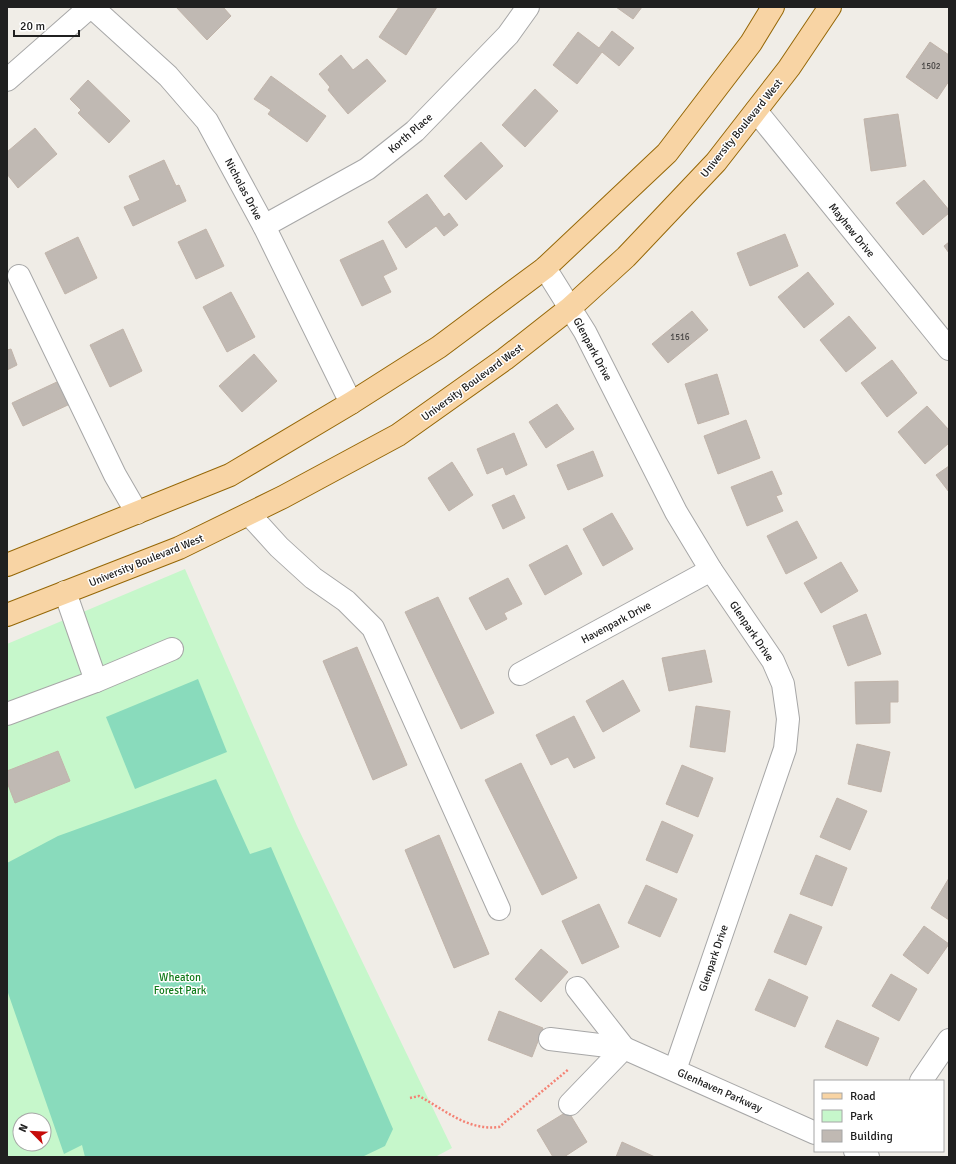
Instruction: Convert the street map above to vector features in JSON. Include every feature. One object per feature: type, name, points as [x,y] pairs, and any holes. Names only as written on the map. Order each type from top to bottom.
[{"type":"main road","points":[[7,565],[230,475],[351,403],[439,347],[545,268],[667,153],[751,43],[773,7]]},
{"type":"main road","name":"University Boulevard West","points":[[7,615],[179,548],[250,514],[398,435],[505,359],[570,308],[626,257],[716,162],[789,68],[830,7]]},
{"type":"street","points":[[7,80],[91,7]]},
{"type":"street","name":"Nicholas Drive","points":[[91,7],[168,76],[207,121],[264,226],[351,403]]},
{"type":"street","name":"Korth Place","points":[[264,226],[367,169],[415,132],[508,35],[528,7]]},
{"type":"street","name":"Mayhew Drive","points":[[756,111],[949,349]]},
{"type":"street","name":"Glenpark Drive","points":[[545,268],[585,332],[676,512],[712,570],[773,661],[783,684],[788,719],[785,749],[675,1070]]},
{"type":"street","points":[[19,276],[114,475],[137,513]]},
{"type":"street","points":[[250,514],[284,552],[313,578],[346,601],[373,628],[499,909]]},
{"type":"street","name":"Havenpark Drive","points":[[520,674],[712,570]]},
{"type":"street","points":[[65,592],[96,681]]},
{"type":"street","points":[[7,714],[96,681],[172,649]]},
{"type":"street","points":[[577,988],[624,1048]]},
{"type":"street","points":[[550,1039],[624,1048]]},
{"type":"street","points":[[922,1080],[949,1040]]},
{"type":"street","points":[[570,1104],[624,1048]]},
{"type":"street","name":"Glenhaven Parkway","points":[[624,1048],[814,1133]]},
{"type":"street","points":[[857,1152],[869,1157]]},
{"type":"path","points":[[410,1098],[419,1096],[464,1122],[476,1127],[499,1127],[569,1069]]},
{"type":"green space","name":"Wheaton Forest Park","points":[[185,569],[297,826],[452,1148],[435,1157],[7,1157],[7,644]]},
{"type":"green space","points":[[198,679],[227,752],[135,789],[106,717]]},
{"type":"green space","points":[[216,779],[250,854],[271,847],[393,1129],[385,1146],[362,1157],[85,1157],[82,1145],[64,1154],[52,1119],[52,1112],[49,1112],[7,990],[7,863],[58,836]]},
{"type":"building","points":[[176,7],[223,7],[231,16],[207,40]]},
{"type":"building","points":[[399,7],[437,7],[406,55],[379,37]]},
{"type":"building","points":[[616,7],[642,7],[633,19]]},
{"type":"building","points":[[612,31],[634,48],[619,66],[602,52],[577,84],[553,65],[578,32],[599,48]]},
{"type":"building","points":[[930,42],[949,55],[949,81],[937,99],[906,77]]},
{"type":"building","points":[[341,55],[353,70],[367,59],[386,81],[348,114],[328,90],[330,87],[319,74]]},
{"type":"building","points":[[271,76],[326,116],[307,142],[268,114],[271,110],[254,99]]},
{"type":"building","points":[[88,80],[130,121],[109,143],[78,113],[81,110],[70,99]]},
{"type":"building","points":[[535,89],[558,111],[525,147],[502,125]]},
{"type":"building","points":[[898,114],[906,166],[871,171],[864,119]]},
{"type":"building","points":[[35,128],[57,154],[18,188],[7,174],[7,152]]},
{"type":"building","points":[[481,142],[503,166],[466,200],[444,176]]},
{"type":"building","points":[[164,160],[176,186],[179,185],[186,201],[133,226],[124,207],[140,200],[129,176]]},
{"type":"building","points":[[924,180],[949,210],[949,213],[923,235],[896,203]]},
{"type":"building","points":[[427,194],[444,217],[449,213],[458,225],[444,236],[436,226],[406,248],[388,222]]},
{"type":"building","points":[[206,229],[224,266],[196,279],[178,242]]},
{"type":"building","points":[[785,234],[798,266],[750,286],[737,253]]},
{"type":"building","points":[[78,237],[97,278],[65,294],[45,253]]},
{"type":"building","points":[[383,240],[397,269],[383,276],[391,292],[362,306],[340,260]]},
{"type":"building","points":[[949,242],[949,253],[944,246]]},
{"type":"building","points":[[808,272],[834,304],[804,328],[778,297]]},
{"type":"building","points":[[231,292],[255,337],[227,352],[203,307]]},
{"type":"building","points":[[692,311],[708,330],[668,363],[652,344]]},
{"type":"building","points":[[849,316],[876,348],[846,372],[820,340]]},
{"type":"building","points":[[123,329],[142,371],[110,387],[90,345]]},
{"type":"building","points":[[11,349],[17,365],[7,370],[7,350]]},
{"type":"building","points":[[254,354],[277,381],[242,412],[219,386]]},
{"type":"building","points":[[892,360],[917,393],[887,417],[861,383]]},
{"type":"building","points":[[717,374],[729,414],[698,424],[685,384]]},
{"type":"building","points":[[59,381],[70,404],[23,426],[12,403]]},
{"type":"building","points":[[557,404],[574,429],[546,448],[529,422]]},
{"type":"building","points":[[927,406],[949,430],[949,443],[925,464],[898,432]]},
{"type":"building","points":[[746,420],[760,458],[718,474],[704,436]]},
{"type":"building","points":[[514,433],[527,465],[506,475],[503,467],[487,474],[477,449]]},
{"type":"building","points":[[593,451],[603,476],[568,490],[557,465]]},
{"type":"building","points":[[452,462],[473,495],[449,511],[428,478]]},
{"type":"building","points":[[949,466],[949,492],[936,475]]},
{"type":"building","points":[[772,471],[782,494],[776,496],[783,511],[747,526],[731,487]]},
{"type":"building","points":[[514,495],[525,518],[503,529],[492,505]]},
{"type":"building","points":[[612,513],[633,549],[603,566],[583,529]]},
{"type":"building","points":[[797,521],[817,558],[786,574],[767,536]]},
{"type":"building","points":[[567,545],[582,574],[545,595],[529,565]]},
{"type":"building","points":[[841,562],[858,591],[821,613],[804,583]]},
{"type":"building","points":[[508,578],[522,604],[504,613],[507,619],[486,630],[469,598]]},
{"type":"building","points":[[438,597],[494,713],[461,729],[405,612]]},
{"type":"building","points":[[866,614],[881,654],[848,666],[833,626]]},
{"type":"building","points":[[357,647],[407,765],[373,780],[323,661]]},
{"type":"building","points":[[705,650],[712,682],[669,691],[662,658]]},
{"type":"building","points":[[623,680],[640,711],[603,732],[586,701]]},
{"type":"building","points":[[898,681],[898,702],[890,702],[890,723],[856,724],[855,682]]},
{"type":"building","points":[[696,706],[730,711],[725,752],[690,747]]},
{"type":"building","points":[[574,716],[595,758],[574,768],[568,757],[551,765],[536,735]]},
{"type":"building","points":[[857,744],[890,752],[881,792],[848,784]]},
{"type":"building","points":[[58,751],[70,781],[15,803],[7,782],[7,771]]},
{"type":"building","points":[[521,763],[577,878],[542,895],[485,780]]},
{"type":"building","points":[[682,765],[713,778],[698,817],[666,804]]},
{"type":"building","points":[[837,798],[867,811],[850,850],[820,837]]},
{"type":"building","points":[[662,821],[693,835],[677,873],[646,860]]},
{"type":"building","points":[[439,835],[489,954],[454,968],[405,850]]},
{"type":"building","points":[[816,855],[847,868],[832,906],[800,894]]},
{"type":"building","points":[[949,878],[949,920],[931,908]]},
{"type":"building","points":[[646,885],[677,899],[660,937],[628,923]]},
{"type":"building","points":[[599,904],[619,947],[582,964],[562,921]]},
{"type":"building","points":[[790,914],[822,927],[806,965],[774,952]]},
{"type":"building","points":[[924,926],[949,944],[928,974],[903,955]]},
{"type":"building","points":[[541,949],[568,972],[541,1002],[515,979]]},
{"type":"building","points":[[891,974],[917,989],[899,1021],[872,1006]]},
{"type":"building","points":[[769,979],[808,997],[795,1027],[755,1010]]},
{"type":"building","points":[[499,1011],[543,1028],[532,1057],[488,1040]]},
{"type":"building","points":[[837,1020],[879,1038],[867,1066],[825,1047]]},
{"type":"building","points":[[568,1111],[587,1142],[564,1157],[553,1157],[537,1130]]},
{"type":"building","points":[[622,1142],[655,1157],[616,1157]]}]
